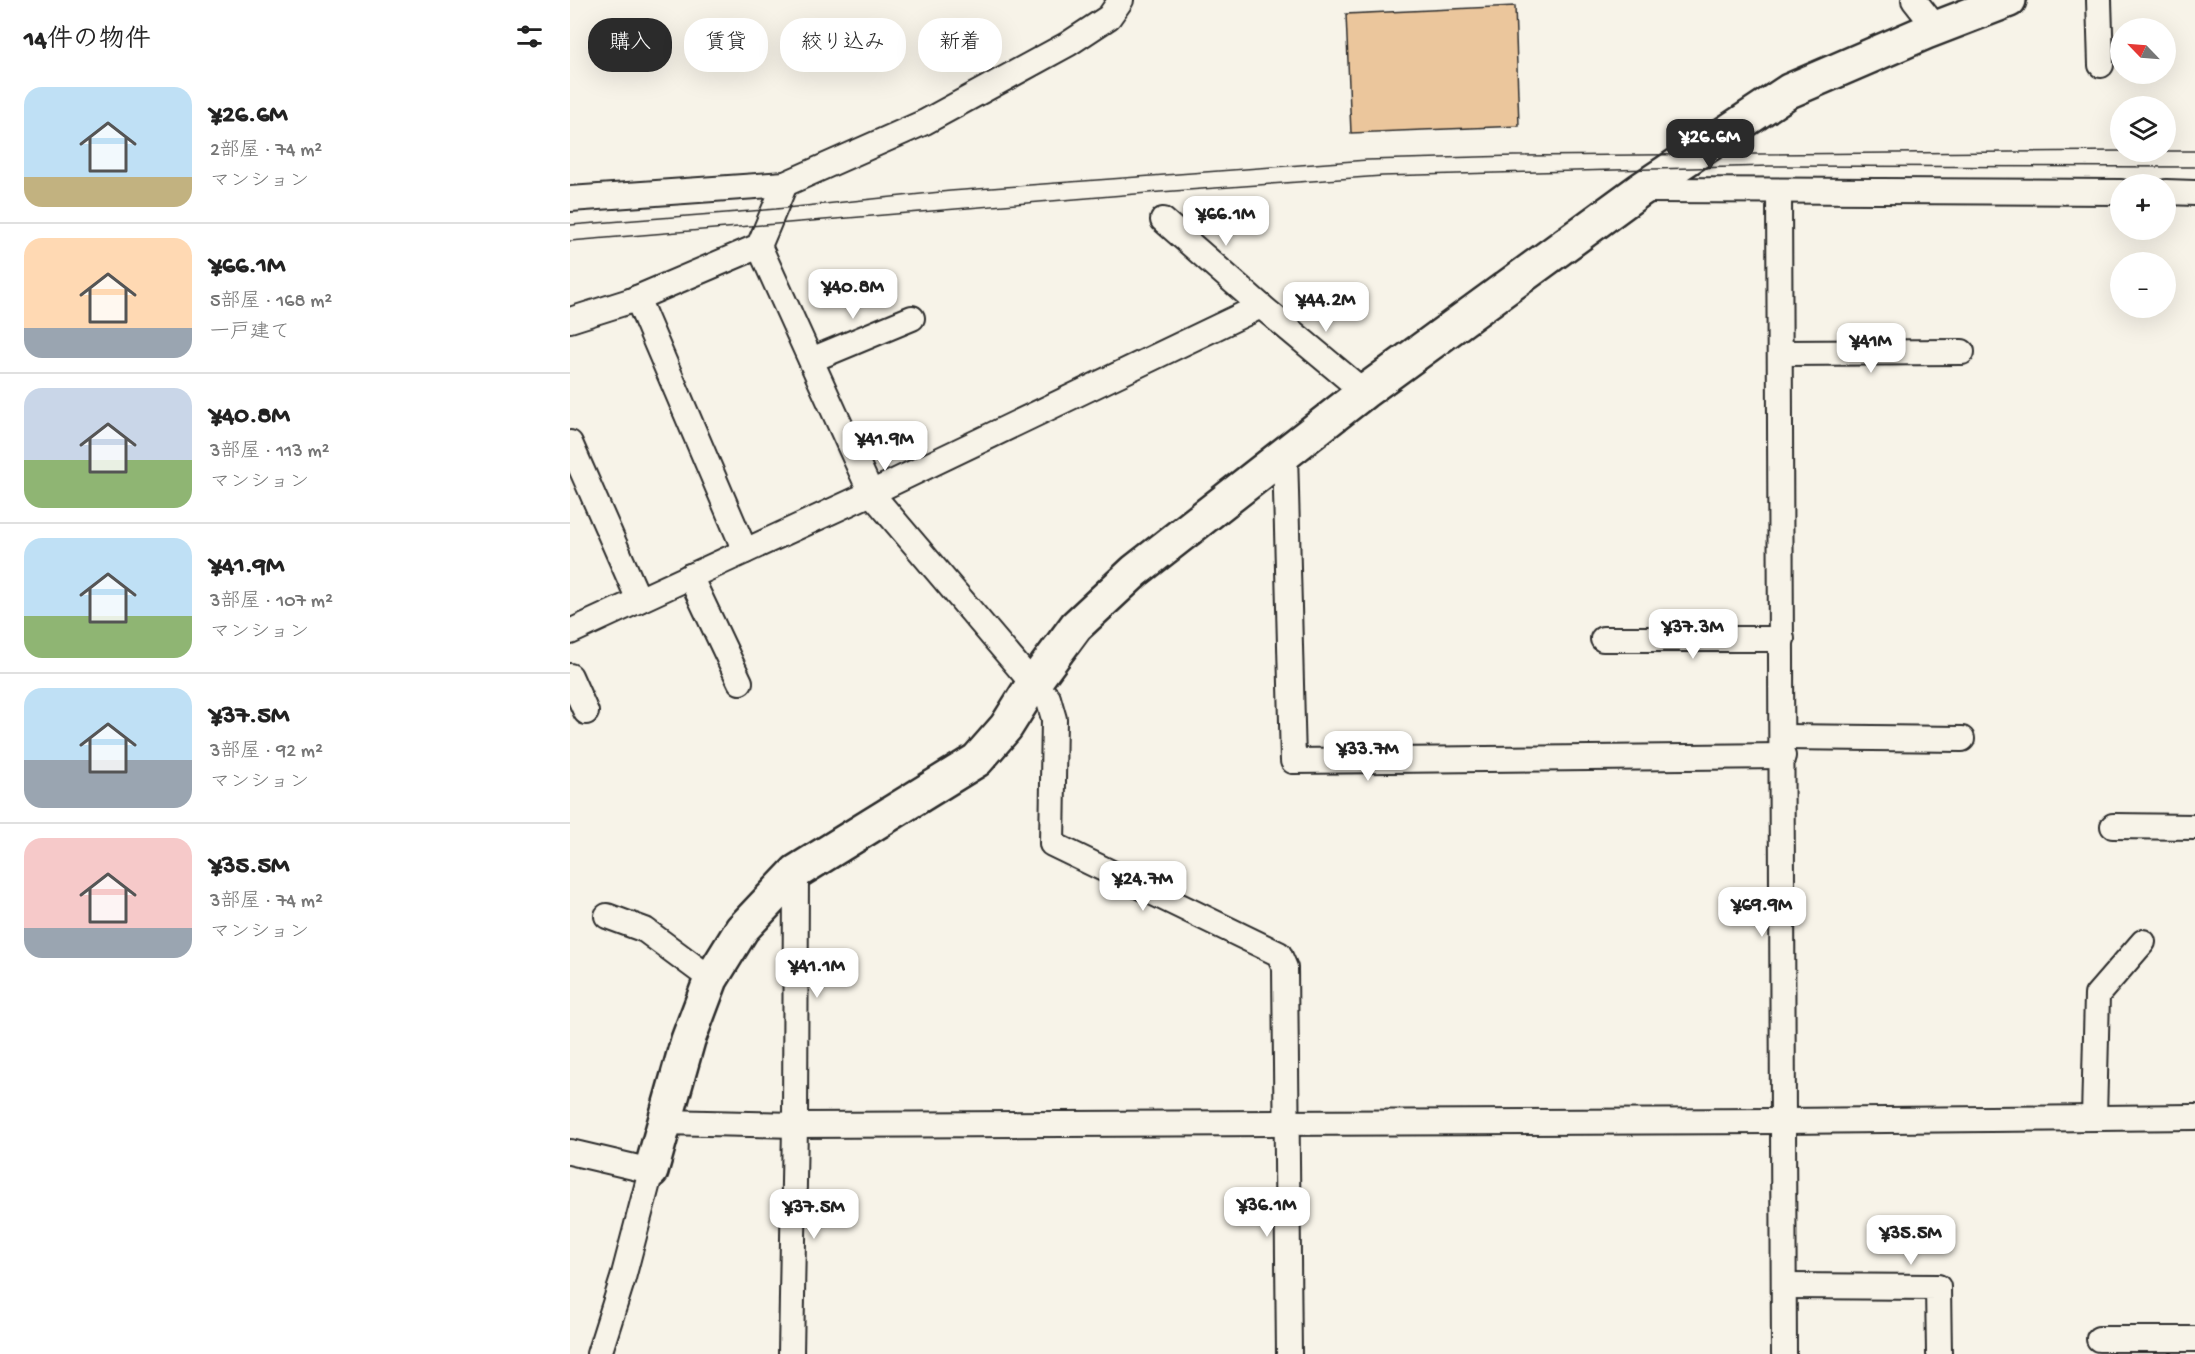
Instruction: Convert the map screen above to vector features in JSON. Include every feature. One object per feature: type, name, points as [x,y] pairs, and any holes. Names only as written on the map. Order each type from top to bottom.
[{"type":"street","points":[[570,199],[785,184],[925,122],[1068,44],[1109,17],[1121,0]]},
{"type":"street","points":[[1914,0],[1936,28]]},
{"type":"street","points":[[598,1354],[623,1278],[688,1040],[711,979],[742,929],[796,872],[977,760],[1006,727],[1033,684],[1076,626],[1135,570],[1364,392],[1640,190],[1789,91],[1936,28],[2009,0]]},
{"type":"street","points":[[2099,0],[2101,65]]},
{"type":"street","points":[[570,320],[637,298],[759,246],[785,184]]},
{"type":"street","points":[[1640,190],[2110,192]]},
{"type":"street","points":[[1779,192],[1784,1354]]},
{"type":"street","points":[[2176,192],[2195,192]]},
{"type":"street","points":[[1163,220],[1364,392]]},
{"type":"street","points":[[759,246],[871,493],[1033,684],[1048,698],[1054,719],[1052,844],[1279,954],[1285,968],[1289,1354]]},
{"type":"street","points":[[637,298],[745,551]]},
{"type":"street","points":[[570,632],[871,493],[1261,306]]},
{"type":"street","points":[[811,360],[912,318]]},
{"type":"street","points":[[1780,354],[1962,352]]},
{"type":"street","points":[[570,443],[639,600]]},
{"type":"street","points":[[1285,453],[1293,761],[1962,739]]},
{"type":"street","points":[[690,576],[740,682]]},
{"type":"street","points":[[1603,639],[1782,639]]},
{"type":"street","points":[[570,676],[586,711]]},
{"type":"street","points":[[2113,826],[2195,826]]},
{"type":"street","points":[[791,1354],[796,872]]},
{"type":"street","points":[[607,916],[645,930],[711,979]]},
{"type":"street","points":[[2094,1118],[2097,995],[2143,942]]},
{"type":"street","points":[[664,1122],[795,1125],[2195,1117]]},
{"type":"street","points":[[570,1152],[651,1171]]},
{"type":"street","points":[[1784,1286],[1938,1287],[1939,1354]]},
{"type":"street","points":[[2099,1339],[2195,1340]]},
{"type":"building","points":[[1515,6],[1519,126],[1351,133],[1346,14]]},
{"type":"tram line","points":[[570,225],[776,209],[950,191],[1367,160],[1514,156],[2110,151]]},
{"type":"tram line","points":[[2176,151],[2195,151]]},
{"type":"tram line","points":[[570,241],[1382,176],[1770,166],[2195,167]]}]
